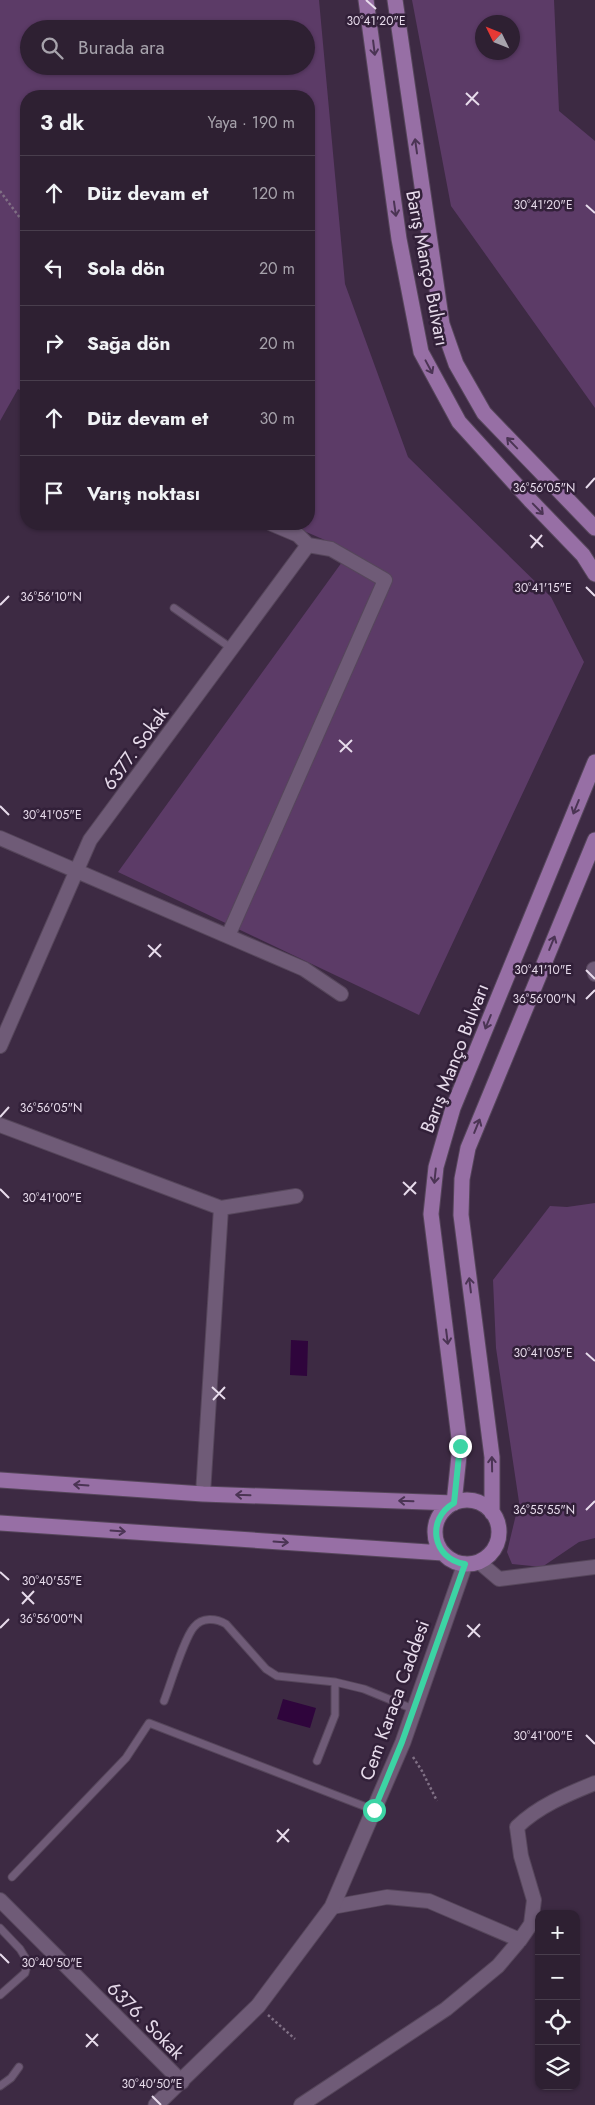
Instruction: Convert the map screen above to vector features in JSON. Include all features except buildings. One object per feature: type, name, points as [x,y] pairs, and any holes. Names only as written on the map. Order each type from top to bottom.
[{"type":"main road","name":"Barış Manço Bulvarı","points":[[366,0],[399,240],[421,352],[459,422],[583,555],[595,574]]},
{"type":"main road","name":"Barış Manço Bulvarı","points":[[395,0],[442,324],[456,364],[484,413],[595,528]]},
{"type":"main road","name":"Barış Manço Bulvarı","points":[[454,1503],[460,1446],[431,1214],[436,1167],[453,1108],[595,762]]},
{"type":"main road","points":[[454,1503],[443,1512],[436,1525],[436,1540],[443,1553],[453,1561],[472,1563],[491,1553],[498,1540],[498,1526],[492,1513],[492,1457],[462,1215],[462,1180],[468,1148],[595,840]]},
{"type":"main road","points":[[0,1480],[203,1494],[454,1503],[462,1501],[479,1503],[492,1513]]},
{"type":"main road","points":[[0,1524],[443,1553]]},
{"type":"street","points":[[228,936],[385,580],[331,549],[308,545],[298,535],[286,530]]},
{"type":"street","name":"6377. Sokak","points":[[0,1046],[90,840],[308,545]]},
{"type":"street","points":[[0,838],[304,969],[341,994]]},
{"type":"street","points":[[0,1124],[221,1208],[296,1196]]},
{"type":"street","points":[[203,1494],[221,1208]]},
{"type":"street","points":[[472,1563],[498,1579],[595,1567]]},
{"type":"street","name":"Cem Karaca Caddesi","points":[[156,2105],[182,2082],[258,2006],[332,1907],[402,1742],[413,1709],[472,1563]]},
{"type":"street","points":[[301,2105],[446,2008],[498,1966],[531,1924],[534,1900],[521,1856],[517,1827],[528,1817],[558,1799],[595,1783]]},
{"type":"street","points":[[332,1907],[388,1897],[429,1901],[520,1940]]},
{"type":"street","name":"6376. Sokak","points":[[0,1900],[182,2082]]},
{"type":"lane","points":[[174,608],[231,648]]},
{"type":"lane","points":[[164,1702],[190,1633],[198,1623],[210,1619],[226,1624],[266,1669],[272,1673],[282,1677],[335,1682],[364,1689],[413,1709]]},
{"type":"lane","points":[[317,1760],[335,1715],[335,1682]]},
{"type":"lane","points":[[12,1877],[126,1758],[149,1723],[374,1810]]},
{"type":"lane","points":[[0,1928],[20,1949],[28,1962],[25,1973],[0,1995]]},
{"type":"lane","points":[[0,2086],[11,2078],[19,2067]]},
{"type":"path","points":[[0,191],[20,218]]},
{"type":"path","points":[[422,1771],[437,1801]]},
{"type":"path","points":[[280,2025],[295,2039]]},
{"type":"shaded area","points":[[0,0],[319,0],[345,284],[408,457],[551,597],[584,662],[419,1015],[118,872],[350,551],[302,530],[315,530],[315,90],[20,90],[20,390],[18,389],[0,421]]},
{"type":"shaded area","points":[[412,0],[554,0],[559,111],[595,141],[595,408],[451,206]]},
{"type":"shaded area","points":[[595,1203],[595,1538],[579,1542],[542,1567],[512,1564],[507,1552],[519,1502],[496,1348],[493,1280],[550,1206],[567,1207]]},
{"type":"shaded area","points":[[291,1340],[308,1341],[307,1376],[290,1375]]},
{"type":"shaded area","points":[[283,1699],[316,1708],[310,1728],[277,1719]]},
{"type":"route","points":[[374,1810],[402,1742],[465,1564],[453,1561],[443,1553],[436,1540],[435,1532],[439,1518],[454,1503],[460,1446]]}]
